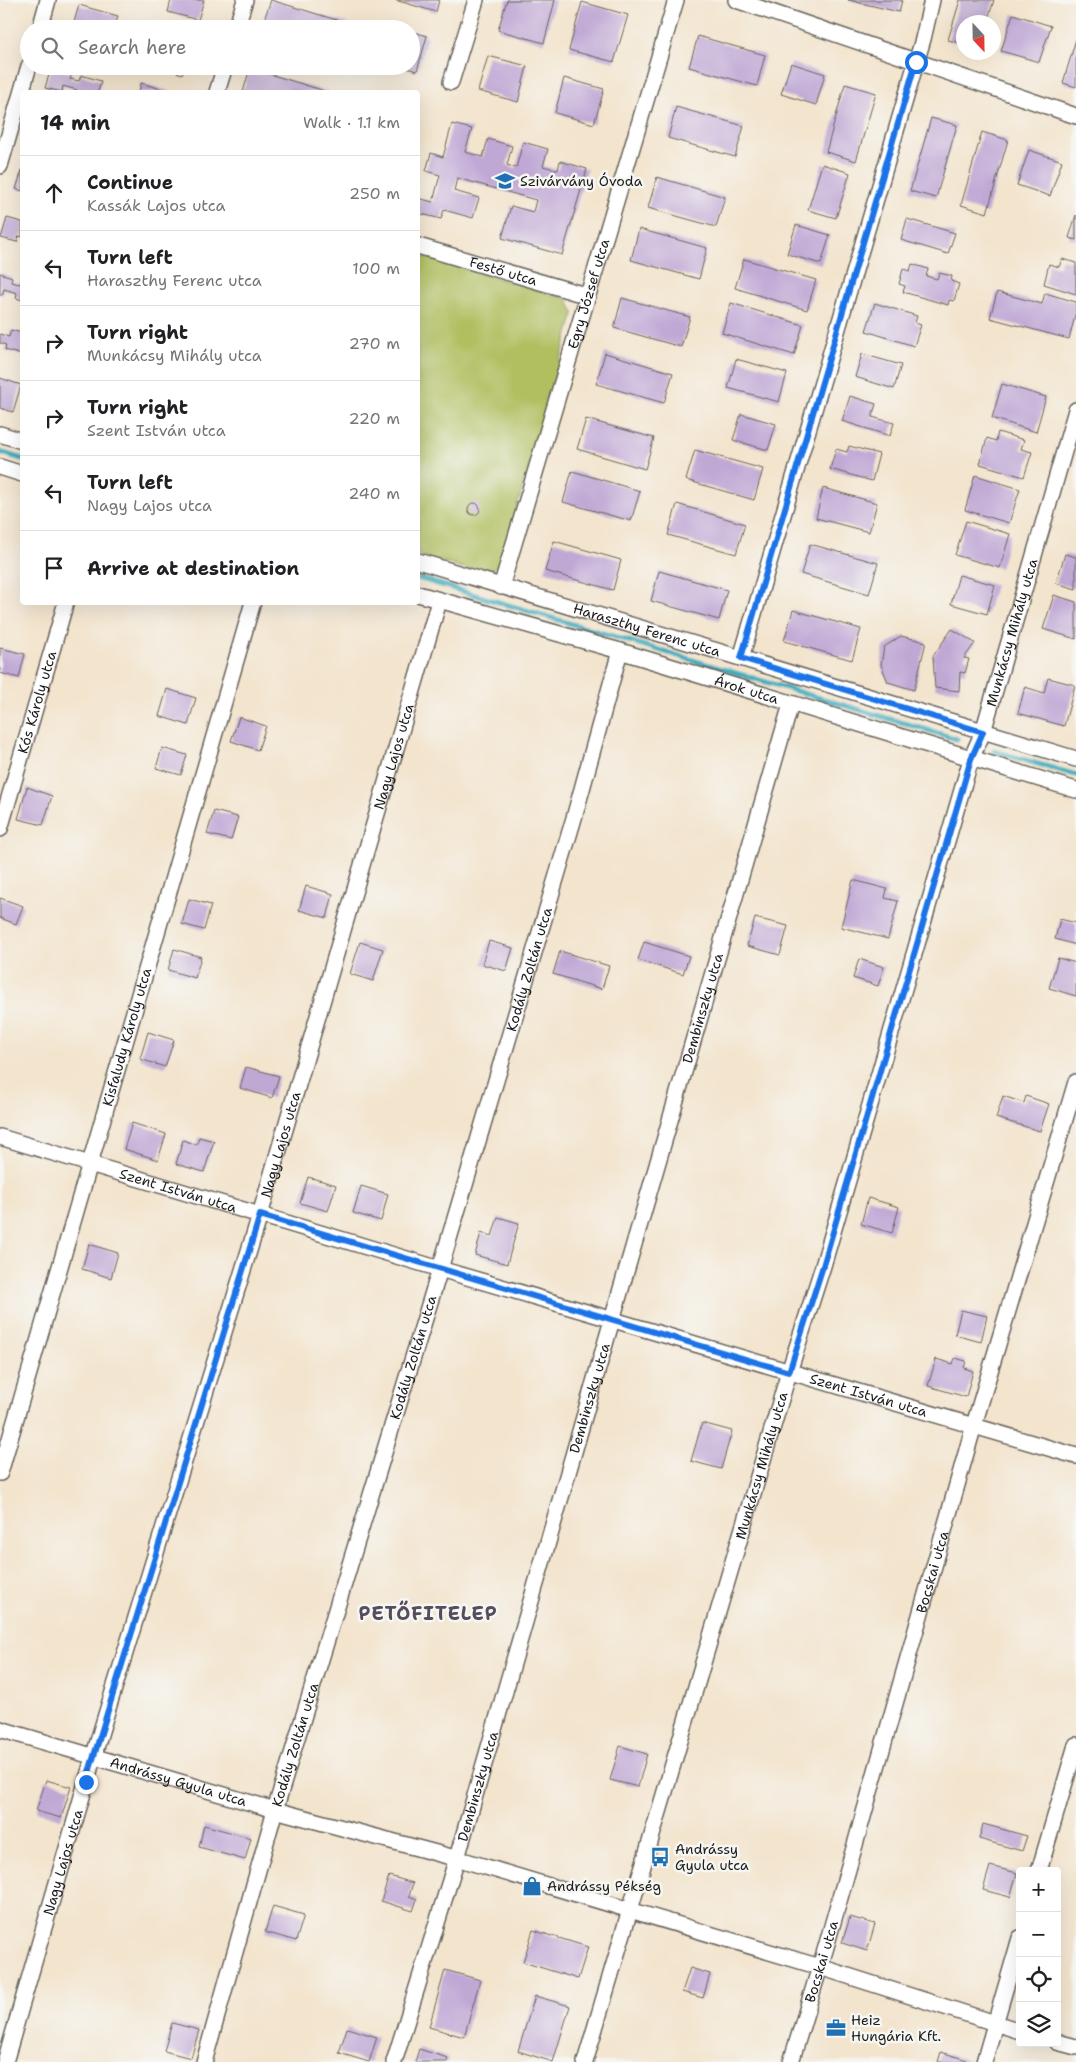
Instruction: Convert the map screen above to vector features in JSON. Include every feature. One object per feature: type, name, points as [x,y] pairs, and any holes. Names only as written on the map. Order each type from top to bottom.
[{"type":"street","points":[[42,20],[48,0]]},
{"type":"street","points":[[239,20],[245,0]]},
{"type":"street","points":[[451,82],[476,0]]},
{"type":"street","name":"Egry József utca","points":[[501,587],[676,0]]},
{"type":"street","points":[[736,0],[1076,116]]},
{"type":"street","points":[[741,658],[916,62],[932,0]]},
{"type":"street","points":[[22,90],[26,75]]},
{"type":"street","points":[[218,90],[222,75]]},
{"type":"street","points":[[0,166],[20,97]]},
{"type":"street","name":"Festő utca","points":[[420,247],[588,296]]},
{"type":"street","name":"Munkácsy Mihály utca","points":[[585,2062],[789,1372],[826,1256],[971,759],[983,732],[1076,410]]},
{"type":"street","points":[[0,434],[20,440]]},
{"type":"street","points":[[0,467],[20,473]]},
{"type":"street","name":"Haraszthy Ferenc utca","points":[[420,562],[1076,759]]},
{"type":"street","name":"Árok utca","points":[[420,595],[620,651],[1076,790]]},
{"type":"street","name":"Nagy Lajos utca","points":[[5,2062],[94,1756],[260,1215],[439,601]]},
{"type":"street","name":"Kós Károly utca","points":[[0,829],[65,605]]},
{"type":"street","name":"Kisfaludy Károly utca","points":[[0,1473],[252,605]]},
{"type":"street","name":"Kodály Zoltán utca","points":[[204,2062],[275,1810],[440,1270],[574,818],[620,651]]},
{"type":"street","name":"Dembinszky utca","points":[[394,2062],[458,1858],[791,704]]},
{"type":"street","name":"Bocskai utca","points":[[791,2062],[820,1967],[974,1425],[1076,1082]]},
{"type":"street","name":"Szent István utca","points":[[0,1137],[440,1270],[1076,1456]]},
{"type":"street","name":"Andrássy Gyula utca","points":[[0,1729],[275,1810],[458,1858],[820,1967],[1016,2030]]},
{"type":"street","points":[[1040,1867],[1076,1745]]},
{"type":"street","points":[[984,2062],[1016,1952]]},
{"type":"street","points":[[1061,2043],[1076,2047]]},
{"type":"green space","points":[[420,256],[567,299],[574,313],[500,564],[485,574],[420,556]]},
{"type":"building","points":[[171,0],[204,0],[198,20],[168,12]]},
{"type":"building","points":[[271,0],[337,20],[264,20]]},
{"type":"building","points":[[395,0],[439,0],[436,12]]},
{"type":"building","points":[[507,0],[555,0],[544,43],[498,30]]},
{"type":"building","points":[[848,0],[902,0],[899,12]]},
{"type":"building","points":[[960,0],[994,0],[989,15],[956,15],[956,42],[948,40]]},
{"type":"building","points":[[582,2],[628,15],[614,62],[569,50]]},
{"type":"building","points":[[79,5],[118,16],[117,20],[75,20]]},
{"type":"building","points":[[1013,14],[1051,26],[1039,62],[1001,51]]},
{"type":"building","points":[[420,34],[427,36],[420,60]]},
{"type":"building","points":[[698,36],[765,55],[757,86],[689,67]]},
{"type":"building","points":[[1076,39],[1076,87],[1063,83]]},
{"type":"building","points":[[488,56],[527,66],[518,102],[478,91]]},
{"type":"building","points":[[791,63],[825,74],[816,105],[781,94]]},
{"type":"building","points":[[49,75],[72,75],[70,79],[79,81],[81,75],[101,81],[99,90],[77,90],[63,86],[62,90],[45,88]]},
{"type":"building","points":[[248,75],[273,75],[322,90],[244,90]]},
{"type":"building","points":[[564,78],[604,89],[594,124],[555,113]]},
{"type":"building","points":[[141,83],[165,90],[139,90]]},
{"type":"building","points":[[845,84],[876,93],[856,161],[826,152]]},
{"type":"building","points":[[676,107],[744,126],[735,157],[668,138]]},
{"type":"building","points":[[931,118],[957,125],[936,198],[910,191]]},
{"type":"building","points":[[452,124],[472,129],[465,152],[483,157],[488,139],[512,146],[507,165],[516,168],[523,142],[548,149],[543,166],[558,170],[560,161],[587,169],[562,255],[502,238],[511,206],[533,212],[536,200],[457,178],[454,191],[479,198],[473,218],[444,210],[441,219],[420,214],[420,199],[433,202],[440,175],[426,171],[431,153],[443,157]]},
{"type":"building","points":[[982,132],[1008,140],[987,213],[961,205]]},
{"type":"building","points":[[1029,150],[1062,161],[1050,196],[1017,185]]},
{"type":"building","points":[[822,164],[850,173],[836,218],[808,210]]},
{"type":"building","points":[[20,176],[20,190],[16,189]]},
{"type":"building","points":[[657,177],[725,197],[716,227],[648,208]]},
{"type":"building","points":[[1076,215],[1076,240],[1069,238]]},
{"type":"building","points":[[7,218],[20,221],[20,236],[17,242],[1,238]]},
{"type":"building","points":[[907,219],[955,233],[948,254],[901,240]]},
{"type":"building","points":[[796,225],[830,235],[821,264],[787,254]]},
{"type":"building","points":[[639,229],[707,248],[699,279],[631,260]]},
{"type":"building","points":[[744,259],[816,280],[807,310],[735,288]]},
{"type":"building","points":[[1062,259],[1076,263],[1076,294],[1044,284],[1049,264],[1059,267]]},
{"type":"building","points":[[912,264],[928,269],[926,276],[937,279],[939,273],[952,276],[951,281],[959,284],[954,301],[949,300],[948,305],[903,292],[905,286],[899,284],[903,269],[910,271]]},
{"type":"building","points":[[0,273],[12,277],[11,282],[20,284],[20,299],[16,298],[17,293],[4,289],[2,295],[0,295]]},
{"type":"building","points":[[997,292],[1042,304],[1045,293],[1076,302],[1076,312],[1069,339],[990,318]]},
{"type":"building","points":[[622,298],[690,317],[681,347],[614,328]]},
{"type":"building","points":[[731,303],[803,325],[794,355],[722,333]]},
{"type":"building","points":[[875,303],[917,316],[915,323],[921,325],[914,346],[866,331]]},
{"type":"building","points":[[11,330],[20,332],[20,354],[5,350],[6,345],[0,343],[0,334],[9,337]]},
{"type":"building","points":[[605,353],[673,373],[664,403],[596,384]]},
{"type":"building","points":[[862,354],[901,365],[894,389],[855,377]]},
{"type":"building","points":[[736,359],[787,373],[779,402],[728,388]]},
{"type":"building","points":[[0,378],[20,385],[13,412],[0,408]]},
{"type":"building","points":[[1002,384],[1046,397],[1036,432],[992,418]]},
{"type":"building","points":[[850,396],[876,404],[872,417],[894,423],[890,436],[842,421]]},
{"type":"building","points":[[741,414],[776,424],[768,450],[733,440]]},
{"type":"building","points":[[586,419],[654,438],[645,469],[577,449]]},
{"type":"building","points":[[998,432],[1024,440],[1021,449],[1032,452],[1024,477],[980,464],[987,438],[996,441]]},
{"type":"building","points":[[849,446],[879,454],[872,481],[830,469],[836,449],[847,452]]},
{"type":"building","points":[[695,450],[763,469],[754,500],[686,480]]},
{"type":"building","points":[[572,471],[640,491],[631,521],[563,502]]},
{"type":"building","points":[[975,475],[1020,489],[1009,523],[965,510]]},
{"type":"building","points":[[823,488],[877,503],[869,532],[816,518]]},
{"type":"building","points":[[472,503],[476,503],[480,509],[476,515],[472,515],[468,511],[468,507]]},
{"type":"building","points":[[677,504],[745,524],[736,554],[668,535]]},
{"type":"building","points":[[966,521],[1010,534],[1000,568],[955,555]]},
{"type":"building","points":[[554,541],[621,560],[613,590],[545,571]]},
{"type":"building","points":[[810,544],[878,563],[869,594],[801,574]]},
{"type":"building","points":[[1065,554],[1076,557],[1076,589],[1056,583]]},
{"type":"building","points":[[659,571],[727,590],[719,620],[651,601]]},
{"type":"building","points":[[959,575],[995,585],[987,614],[951,604]]},
{"type":"building","points":[[1054,595],[1076,602],[1076,639],[1043,629]]},
{"type":"building","points":[[793,610],[861,629],[852,660],[784,641]]},
{"type":"building","points":[[952,629],[975,643],[964,658],[969,659],[965,673],[960,672],[959,691],[935,688],[933,656]]},
{"type":"building","points":[[901,636],[926,642],[914,690],[888,682],[881,665],[884,647]]},
{"type":"building","points":[[0,648],[25,654],[19,678],[0,673]]},
{"type":"building","points":[[1048,678],[1075,685],[1064,726],[1018,713],[1025,687],[1044,693]]},
{"type":"building","points":[[167,689],[196,698],[188,725],[159,716]]},
{"type":"building","points":[[239,717],[266,726],[258,750],[231,741]]},
{"type":"building","points":[[162,748],[187,755],[181,775],[156,768]]},
{"type":"building","points":[[27,787],[52,796],[43,825],[18,819]]},
{"type":"building","points":[[214,811],[238,817],[231,840],[207,834]]},
{"type":"building","points":[[853,880],[887,889],[885,898],[898,901],[888,939],[841,927]]},
{"type":"building","points":[[306,886],[333,894],[327,918],[299,910]]},
{"type":"building","points":[[0,898],[23,906],[16,924],[0,918]]},
{"type":"building","points":[[189,899],[211,905],[204,930],[182,924]]},
{"type":"building","points":[[755,918],[788,926],[780,955],[747,946]]},
{"type":"building","points":[[1060,919],[1076,923],[1076,945],[1055,939]]},
{"type":"building","points":[[489,941],[513,948],[506,971],[482,964]]},
{"type":"building","points":[[360,942],[383,949],[373,981],[350,974]]},
{"type":"building","points":[[644,942],[689,956],[683,974],[638,960]]},
{"type":"building","points":[[174,949],[201,957],[195,978],[168,970]]},
{"type":"building","points":[[560,951],[609,966],[602,989],[553,974]]},
{"type":"building","points":[[1058,958],[1076,963],[1076,996],[1049,988]]},
{"type":"building","points":[[859,959],[884,967],[878,986],[853,978]]},
{"type":"building","points":[[148,1032],[174,1040],[165,1067],[140,1059]]},
{"type":"building","points":[[246,1067],[279,1076],[272,1098],[240,1088]]},
{"type":"building","points":[[1003,1096],[1024,1103],[1026,1096],[1049,1104],[1040,1131],[996,1118]]},
{"type":"building","points":[[132,1123],[166,1134],[158,1160],[124,1149]]},
{"type":"building","points":[[199,1137],[214,1141],[204,1172],[176,1164],[183,1140],[197,1145]]},
{"type":"building","points":[[308,1177],[336,1185],[328,1211],[300,1203]]},
{"type":"building","points":[[361,1186],[388,1194],[381,1221],[353,1213]]},
{"type":"building","points":[[868,1198],[899,1207],[892,1233],[861,1224]]},
{"type":"building","points":[[498,1217],[519,1223],[507,1264],[475,1255],[481,1233],[492,1236]]},
{"type":"building","points":[[89,1244],[118,1253],[111,1278],[82,1269]]},
{"type":"building","points":[[961,1310],[987,1316],[981,1342],[955,1335]]},
{"type":"building","points":[[955,1358],[966,1361],[964,1368],[973,1371],[966,1397],[928,1386],[936,1359],[953,1364]]},
{"type":"building","points":[[702,1423],[732,1431],[721,1469],[691,1461]]},
{"type":"building","points":[[620,1746],[647,1754],[638,1787],[610,1780]]},
{"type":"building","points":[[46,1780],[71,1787],[61,1818],[36,1811]]},
{"type":"building","points":[[983,1824],[1027,1836],[1022,1851],[979,1839]]},
{"type":"building","points":[[204,1825],[251,1838],[245,1860],[199,1847]]},
{"type":"building","points":[[990,1866],[1016,1873],[1010,1897],[983,1890]]},
{"type":"building","points":[[389,1876],[413,1883],[409,1896],[417,1899],[413,1911],[381,1901]]},
{"type":"building","points":[[273,1906],[304,1915],[296,1941],[265,1932]]},
{"type":"building","points":[[850,1917],[875,1924],[867,1951],[842,1943]]},
{"type":"building","points":[[533,1930],[588,1947],[578,1979],[523,1962]]},
{"type":"building","points":[[690,1968],[710,1974],[703,1998],[682,1992]]},
{"type":"building","points":[[445,1970],[480,1980],[464,2037],[429,2027]]},
{"type":"building","points":[[535,1996],[570,2006],[553,2062],[518,2051]]},
{"type":"building","points":[[172,2023],[199,2030],[191,2058],[164,2051]]},
{"type":"building","points":[[347,2028],[377,2037],[369,2062],[339,2053]]},
{"type":"building","points":[[419,2049],[448,2058],[447,2062],[415,2062]]},
{"type":"building","points":[[941,2052],[967,2060],[966,2062],[938,2062]]},
{"type":"waterway","points":[[0,452],[20,458]]},
{"type":"waterway","points":[[420,579],[957,739]]},
{"type":"waterway","points":[[994,751],[1076,775]]},
{"type":"place","name":"Szivárvány Óvoda","points":[[505,181]]},
{"type":"place","name":"Andrássy Gyula utca","points":[[660,1857]]},
{"type":"place","name":"Andrássy Pékség","points":[[532,1886]]},
{"type":"place","name":"Heiz Hungária Kft.","points":[[836,2028]]},
{"type":"district","name":"PETŐFITELEP","points":[[428,1613]]},
{"type":"route","points":[[86,1782],[260,1215],[440,1270],[789,1372],[823,1266],[971,759],[983,732],[741,658],[916,62]]}]
